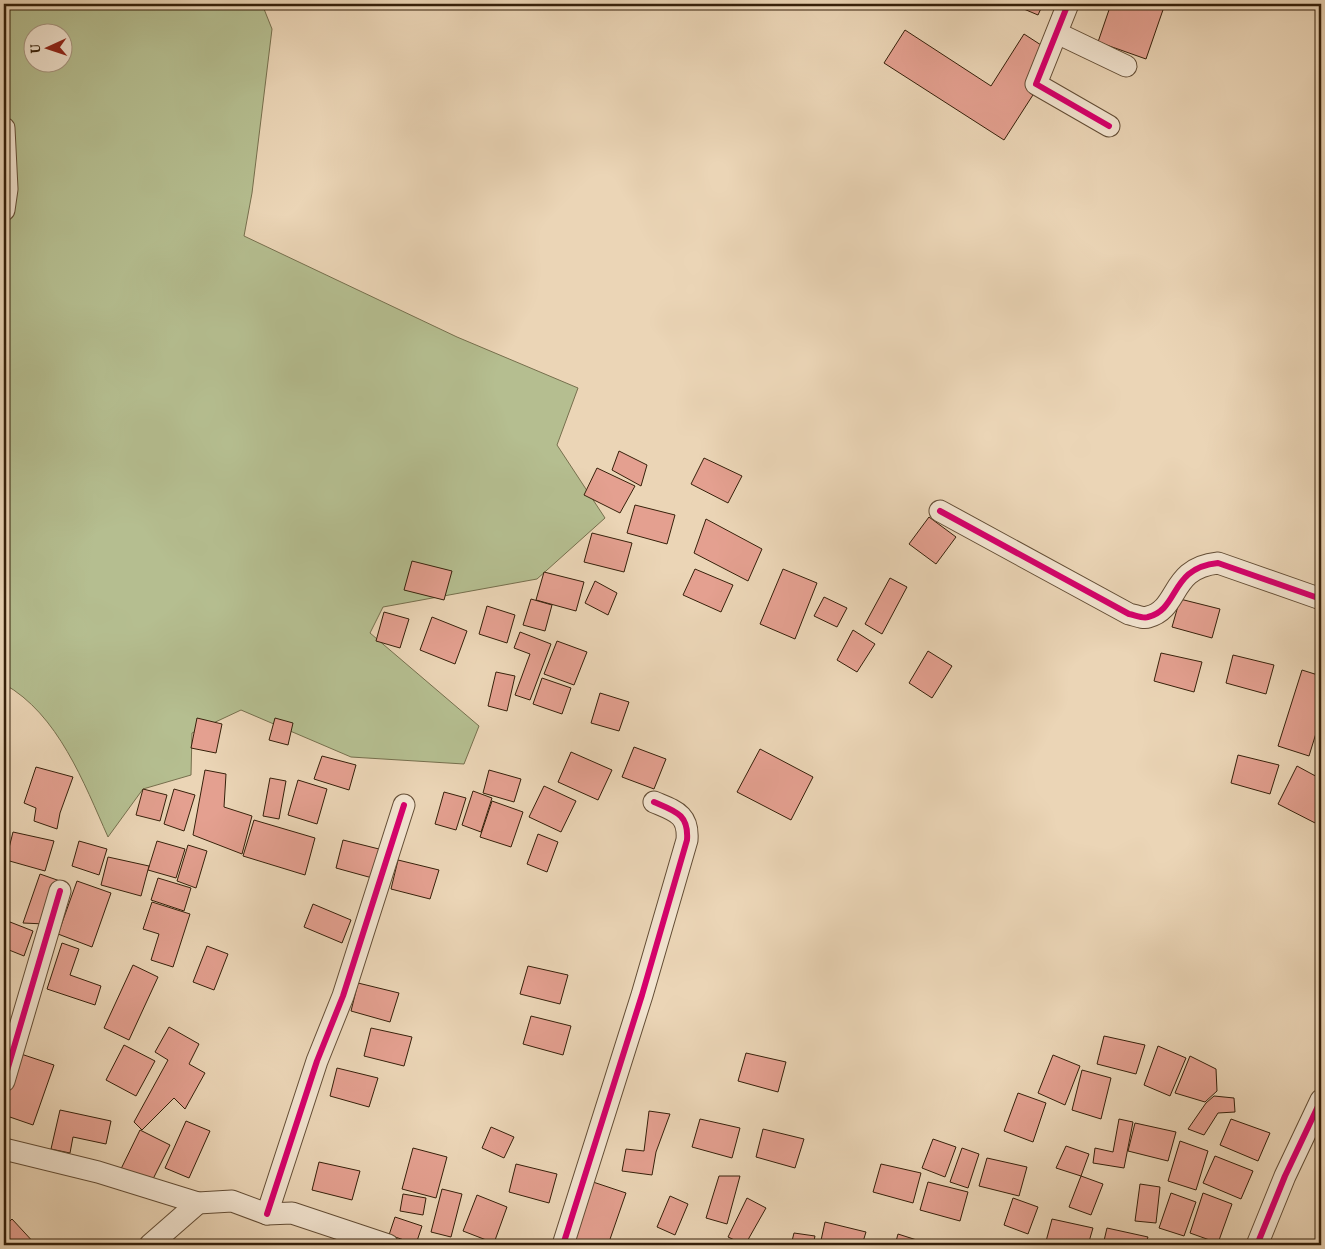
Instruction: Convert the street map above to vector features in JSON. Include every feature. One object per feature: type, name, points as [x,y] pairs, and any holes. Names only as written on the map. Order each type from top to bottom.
[{"type":"street","points":[[1068,4],[1036,84],[1109,126]]},
{"type":"street","points":[[1057,33],[1126,66]]},
{"type":"street","points":[[4,128],[7,189],[4,210]]},
{"type":"street","points":[[940,511],[1129,614],[1146,618],[1160,612],[1184,576],[1201,564],[1218,563],[1321,599]]},
{"type":"street","points":[[563,1245],[642,995],[687,840],[688,828],[679,813],[654,802]]},
{"type":"street","points":[[266,1214],[317,1061],[343,996],[404,805]]},
{"type":"street","points":[[4,1081],[60,891]]},
{"type":"street","points":[[1257,1245],[1285,1176],[1321,1100]]},
{"type":"street","points":[[4,1149],[98,1172],[198,1204],[232,1201],[266,1214],[292,1213],[388,1245]]},
{"type":"street","points":[[150,1245],[198,1204]]},
{"type":"green space","points":[[4,4],[262,4],[272,29],[252,193],[244,236],[457,337],[578,388],[557,445],[605,518],[537,579],[383,607],[370,633],[479,726],[464,764],[351,757],[241,710],[192,733],[191,775],[143,789],[108,837],[67,751],[40,713],[23,697],[4,684]]},
{"type":"building","points":[[1012,4],[1043,4],[1038,15]]},
{"type":"building","points":[[1111,4],[1165,4],[1146,59],[1098,42]]},
{"type":"building","points":[[905,30],[991,86],[1024,34],[1058,56],[1004,140],[884,63]]},
{"type":"building","points":[[619,451],[647,465],[641,486],[612,470]]},
{"type":"building","points":[[704,458],[742,476],[728,503],[691,484]]},
{"type":"building","points":[[597,468],[635,486],[620,513],[584,495]]},
{"type":"building","points":[[635,505],[675,515],[667,544],[627,533]]},
{"type":"building","points":[[929,517],[956,537],[936,564],[909,544]]},
{"type":"building","points":[[706,519],[762,549],[748,581],[694,553]]},
{"type":"building","points":[[592,533],[632,543],[624,572],[584,562]]},
{"type":"building","points":[[412,561],[452,571],[444,600],[404,590]]},
{"type":"building","points":[[695,569],[733,585],[721,612],[683,595]]},
{"type":"building","points":[[783,569],[817,583],[795,639],[760,624]]},
{"type":"building","points":[[544,572],[584,582],[576,611],[536,600]]},
{"type":"building","points":[[890,578],[907,587],[882,634],[865,624]]},
{"type":"building","points":[[595,581],[617,593],[608,615],[585,603]]},
{"type":"building","points":[[824,597],[847,608],[837,627],[814,616]]},
{"type":"building","points":[[531,599],[552,605],[545,631],[523,625]]},
{"type":"building","points":[[1180,599],[1220,609],[1212,638],[1172,627]]},
{"type":"building","points":[[487,606],[515,615],[507,643],[479,634]]},
{"type":"building","points":[[384,612],[409,619],[400,648],[376,641]]},
{"type":"building","points":[[432,617],[467,631],[455,664],[420,650]]},
{"type":"building","points":[[853,630],[875,644],[857,672],[837,660]]},
{"type":"building","points":[[520,632],[551,644],[530,700],[515,695],[530,654],[514,648]]},
{"type":"building","points":[[557,641],[587,652],[574,685],[544,674]]},
{"type":"building","points":[[928,651],[952,666],[932,698],[909,683]]},
{"type":"building","points":[[1161,653],[1202,662],[1194,692],[1154,681]]},
{"type":"building","points":[[1233,655],[1274,665],[1266,694],[1226,683]]},
{"type":"building","points":[[1302,670],[1321,676],[1321,717],[1309,756],[1278,746]]},
{"type":"building","points":[[496,672],[515,676],[507,711],[488,706]]},
{"type":"building","points":[[542,678],[571,688],[562,714],[533,704]]},
{"type":"building","points":[[600,693],[629,702],[619,731],[591,723]]},
{"type":"building","points":[[197,718],[222,724],[216,753],[191,748]]},
{"type":"building","points":[[275,718],[293,723],[288,745],[269,740]]},
{"type":"building","points":[[634,747],[666,759],[654,789],[622,777]]},
{"type":"building","points":[[760,749],[813,777],[791,820],[737,792]]},
{"type":"building","points":[[571,752],[612,770],[598,800],[558,782]]},
{"type":"building","points":[[1238,755],[1279,765],[1270,794],[1231,783]]},
{"type":"building","points":[[322,756],[356,765],[349,790],[314,779]]},
{"type":"building","points":[[1297,766],[1321,779],[1321,826],[1278,804]]},
{"type":"building","points":[[36,767],[73,777],[60,813],[57,829],[34,821],[36,808],[24,803]]},
{"type":"building","points":[[205,770],[226,774],[224,807],[252,816],[242,854],[193,835]]},
{"type":"building","points":[[489,770],[521,779],[514,802],[483,793]]},
{"type":"building","points":[[270,778],[286,781],[279,819],[263,816]]},
{"type":"building","points":[[298,780],[327,789],[317,824],[288,815]]},
{"type":"building","points":[[544,786],[576,801],[561,832],[529,817]]},
{"type":"building","points":[[143,789],[167,795],[160,821],[136,815]]},
{"type":"building","points":[[174,789],[195,795],[184,831],[164,824]]},
{"type":"building","points":[[473,791],[492,798],[481,832],[462,825]]},
{"type":"building","points":[[444,792],[466,798],[456,830],[435,824]]},
{"type":"building","points":[[492,801],[523,812],[511,847],[480,837]]},
{"type":"building","points":[[254,820],[315,838],[305,875],[243,856]]},
{"type":"building","points":[[13,832],[54,841],[45,871],[6,860]]},
{"type":"building","points":[[538,834],[558,842],[547,872],[527,864]]},
{"type":"building","points":[[343,840],[383,850],[376,879],[336,868]]},
{"type":"building","points":[[79,841],[107,849],[99,875],[72,866]]},
{"type":"building","points":[[157,841],[185,849],[176,878],[148,870]]},
{"type":"building","points":[[188,845],[207,851],[196,888],[177,881]]},
{"type":"building","points":[[108,857],[149,866],[141,896],[101,885]]},
{"type":"building","points":[[398,860],[439,870],[430,899],[391,889]]},
{"type":"building","points":[[4,865],[8,867],[4,882]]},
{"type":"building","points":[[40,874],[60,881],[45,924],[23,923]]},
{"type":"building","points":[[158,878],[191,888],[184,911],[151,900]]},
{"type":"building","points":[[77,881],[111,893],[92,947],[58,934]]},
{"type":"building","points":[[152,902],[190,914],[173,967],[151,960],[159,934],[143,929]]},
{"type":"building","points":[[313,904],[351,920],[342,943],[304,927]]},
{"type":"building","points":[[10,922],[33,931],[24,956],[4,948],[4,936]]},
{"type":"building","points":[[62,943],[79,949],[70,975],[101,986],[95,1005],[47,989]]},
{"type":"building","points":[[207,946],[228,954],[214,990],[193,982]]},
{"type":"building","points":[[133,965],[158,977],[129,1040],[104,1028]]},
{"type":"building","points":[[528,966],[568,975],[560,1004],[520,994]]},
{"type":"building","points":[[358,983],[399,993],[390,1022],[351,1011]]},
{"type":"building","points":[[531,1016],[571,1026],[563,1055],[523,1044]]},
{"type":"building","points":[[169,1027],[199,1044],[189,1064],[205,1073],[185,1109],[174,1098],[142,1130],[134,1122],[168,1060],[155,1052]]},
{"type":"building","points":[[371,1028],[412,1037],[404,1066],[364,1056]]},
{"type":"building","points":[[1104,1036],[1145,1045],[1136,1074],[1097,1064]]},
{"type":"building","points":[[124,1045],[155,1061],[136,1096],[106,1080]]},
{"type":"building","points":[[1158,1046],[1186,1058],[1170,1096],[1144,1085]]},
{"type":"building","points":[[746,1053],[786,1062],[778,1092],[738,1081]]},
{"type":"building","points":[[21,1054],[54,1065],[33,1125],[4,1115],[4,1104]]},
{"type":"building","points":[[1053,1055],[1080,1066],[1065,1105],[1038,1093]]},
{"type":"building","points":[[1190,1056],[1216,1069],[1217,1091],[1205,1102],[1175,1093]]},
{"type":"building","points":[[337,1068],[378,1078],[369,1107],[330,1096]]},
{"type":"building","points":[[1082,1070],[1111,1078],[1101,1119],[1072,1110]]},
{"type":"building","points":[[1018,1093],[1046,1103],[1033,1142],[1004,1131]]},
{"type":"building","points":[[1214,1096],[1234,1098],[1235,1112],[1218,1113],[1204,1135],[1188,1129],[1206,1103]]},
{"type":"building","points":[[60,1110],[111,1121],[106,1144],[73,1137],[70,1153],[51,1149]]},
{"type":"building","points":[[649,1111],[670,1114],[656,1152],[652,1175],[622,1171],[626,1149],[644,1151]]},
{"type":"building","points":[[700,1119],[740,1128],[732,1158],[692,1147]]},
{"type":"building","points":[[1119,1119],[1133,1122],[1124,1168],[1093,1163],[1095,1148],[1113,1152]]},
{"type":"building","points":[[1231,1119],[1270,1133],[1258,1161],[1220,1145]]},
{"type":"building","points":[[186,1121],[210,1131],[189,1178],[165,1168]]},
{"type":"building","points":[[1135,1123],[1176,1132],[1168,1161],[1128,1151]]},
{"type":"building","points":[[491,1127],[514,1137],[504,1158],[482,1148]]},
{"type":"building","points":[[763,1129],[804,1139],[795,1168],[756,1157]]},
{"type":"building","points":[[140,1130],[170,1145],[149,1187],[119,1173]]},
{"type":"building","points":[[933,1139],[956,1147],[945,1177],[922,1168]]},
{"type":"building","points":[[1180,1141],[1208,1151],[1196,1190],[1168,1181]]},
{"type":"building","points":[[1066,1146],[1089,1154],[1081,1176],[1056,1168]]},
{"type":"building","points":[[413,1148],[447,1157],[436,1198],[402,1189]]},
{"type":"building","points":[[962,1148],[979,1154],[968,1188],[950,1182]]},
{"type":"building","points":[[1215,1156],[1253,1171],[1241,1199],[1203,1183]]},
{"type":"building","points":[[987,1158],[1027,1167],[1019,1196],[979,1186]]},
{"type":"building","points":[[319,1162],[360,1171],[352,1200],[312,1190]]},
{"type":"building","points":[[516,1164],[557,1174],[549,1203],[509,1192]]},
{"type":"building","points":[[881,1164],[921,1173],[913,1203],[873,1192]]},
{"type":"building","points":[[719,1176],[740,1176],[727,1224],[706,1218]]},
{"type":"building","points":[[1081,1176],[1103,1184],[1091,1215],[1069,1207]]},
{"type":"building","points":[[593,1182],[626,1193],[608,1245],[572,1245]]},
{"type":"building","points":[[928,1182],[968,1192],[960,1221],[920,1210]]},
{"type":"building","points":[[1140,1184],[1160,1187],[1156,1223],[1135,1221]]},
{"type":"building","points":[[442,1189],[462,1194],[451,1237],[431,1232]]},
{"type":"building","points":[[1171,1193],[1196,1202],[1184,1236],[1159,1228]]},
{"type":"building","points":[[1203,1193],[1232,1204],[1218,1243],[1190,1233]]},
{"type":"building","points":[[403,1194],[426,1198],[423,1215],[400,1211]]},
{"type":"building","points":[[477,1195],[507,1207],[494,1243],[463,1231]]},
{"type":"building","points":[[670,1196],[688,1204],[675,1235],[657,1227]]},
{"type":"building","points":[[747,1198],[766,1208],[745,1245],[728,1237]]},
{"type":"building","points":[[1013,1198],[1038,1207],[1028,1234],[1004,1225]]},
{"type":"building","points":[[395,1217],[422,1226],[416,1244],[389,1235]]},
{"type":"building","points":[[12,1219],[36,1245],[4,1245],[4,1227]]},
{"type":"building","points":[[1052,1219],[1093,1228],[1088,1245],[1045,1245]]},
{"type":"building","points":[[825,1222],[866,1232],[862,1245],[820,1245]]},
{"type":"building","points":[[1107,1228],[1148,1237],[1145,1245],[1103,1245]]},
{"type":"building","points":[[794,1233],[815,1236],[813,1245],[791,1245]]},
{"type":"building","points":[[898,1234],[926,1243],[925,1245],[895,1245]]},
{"type":"building","points":[[662,1240],[684,1245],[661,1245]]},
{"type":"cycle path","points":[[1068,4],[1036,84],[1109,126]]},
{"type":"cycle path","points":[[4,128],[7,189],[4,210]]},
{"type":"cycle path","points":[[940,511],[1129,614],[1139,617],[1158,613],[1166,606],[1183,580],[1191,572],[1202,566],[1218,563],[1321,599]]},
{"type":"cycle path","points":[[563,1245],[642,995],[687,840],[686,824],[683,819],[674,811],[654,802]]},
{"type":"cycle path","points":[[267,1214],[317,1061],[343,996],[404,805]]},
{"type":"cycle path","points":[[4,1081],[60,891]]},
{"type":"cycle path","points":[[1257,1245],[1285,1176],[1321,1100]]}]
